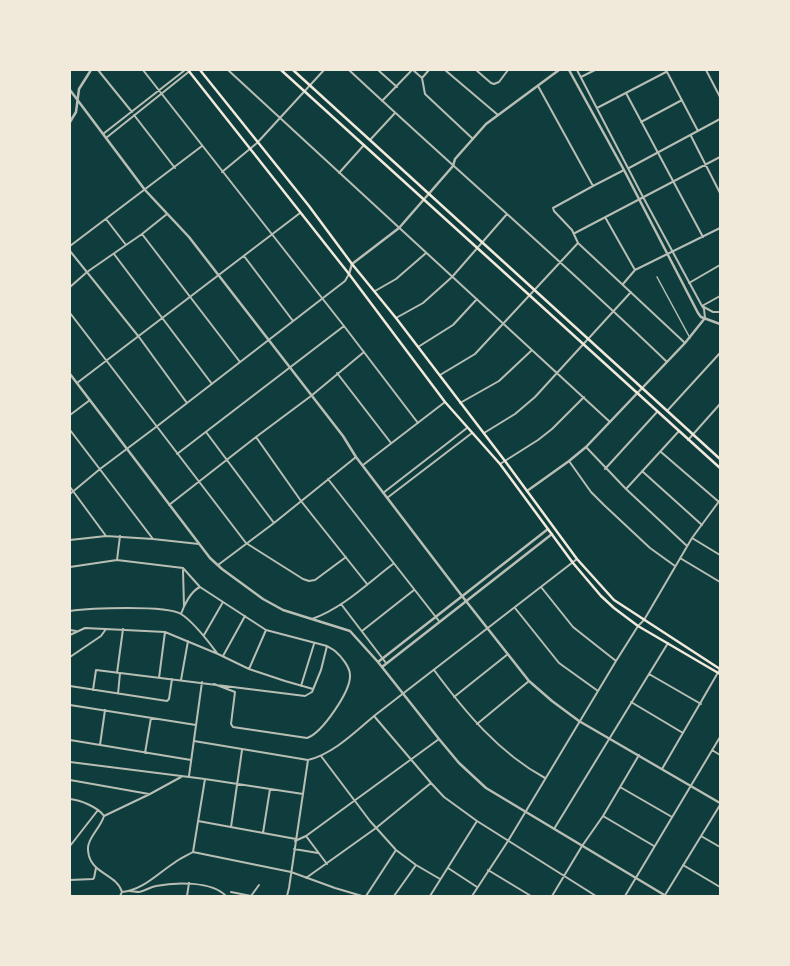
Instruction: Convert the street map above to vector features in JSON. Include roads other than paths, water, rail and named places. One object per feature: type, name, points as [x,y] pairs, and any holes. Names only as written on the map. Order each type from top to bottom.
[{"type":"main road","points":[[189,70],[349,274],[446,402],[467,428],[500,464],[573,563],[601,596],[638,626],[719,674]]},
{"type":"main road","points":[[200,70],[396,318],[484,433],[577,559],[610,597],[720,669]]},
{"type":"main road","points":[[281,70],[720,468]]},
{"type":"main road","points":[[293,70],[720,459]]},
{"type":"street","points":[[70,122],[76,112],[79,89],[91,70]]},
{"type":"street","points":[[98,70],[132,112]]},
{"type":"street","points":[[142,70],[344,326],[418,423]]},
{"type":"street","points":[[103,134],[189,70]]},
{"type":"street","points":[[106,138],[189,70]]},
{"type":"street","points":[[228,70],[610,422]]},
{"type":"street","points":[[222,172],[257,143],[324,70]]},
{"type":"street","points":[[349,70],[453,166],[561,262],[667,362]]},
{"type":"street","points":[[378,70],[397,87]]},
{"type":"street","points":[[382,101],[412,70],[422,78],[425,94],[473,139]]},
{"type":"street","points":[[422,78],[428,70]]},
{"type":"street","points":[[445,70],[498,115]]},
{"type":"street","points":[[476,70],[494,84],[499,82],[508,70]]},
{"type":"street","points":[[70,494],[100,469],[345,280],[349,274],[352,264],[399,228],[453,166],[454,159],[486,124],[559,70]]},
{"type":"street","points":[[569,70],[624,170],[698,313],[701,317],[720,324]]},
{"type":"street","points":[[527,491],[586,447],[690,338],[705,318],[704,309],[643,198],[629,168],[577,70]]},
{"type":"street","points":[[581,77],[595,70]]},
{"type":"street","points":[[706,70],[720,97]]},
{"type":"street","points":[[597,108],[666,71],[698,132]]},
{"type":"street","points":[[538,86],[592,186]]},
{"type":"street","points":[[70,90],[144,190],[189,237],[267,340],[343,436],[356,457],[465,601],[529,681],[552,702],[580,721],[662,768],[720,804],[665,896],[636,877],[486,788],[460,763],[439,739],[378,662],[350,631],[283,610],[264,599],[210,558],[70,374]]},
{"type":"street","points":[[626,93],[703,237]]},
{"type":"street","points":[[641,122],[682,100]]},
{"type":"street","points":[[370,140],[395,113]]},
{"type":"street","points":[[134,115],[175,168]]},
{"type":"street","points":[[629,168],[691,136],[720,119]]},
{"type":"street","points":[[691,136],[720,193]]},
{"type":"street","points":[[339,173],[364,145]]},
{"type":"street","points":[[70,246],[175,168],[202,146]]},
{"type":"street","points":[[574,233],[720,157]]},
{"type":"street","points":[[624,170],[553,208],[554,211],[574,233],[578,243],[685,343]]},
{"type":"street","points":[[77,383],[108,361],[300,213]]},
{"type":"street","points":[[70,287],[87,272],[142,234],[167,214]]},
{"type":"street","points":[[396,318],[423,303],[452,277],[507,214]]},
{"type":"street","points":[[605,217],[635,270]]},
{"type":"street","points":[[106,219],[126,245]]},
{"type":"street","points":[[623,284],[635,270],[720,228]]},
{"type":"street","points":[[142,234],[240,362]]},
{"type":"street","points":[[439,376],[475,354],[578,243]]},
{"type":"street","points":[[70,251],[139,337],[187,403]]},
{"type":"street","points":[[375,291],[396,279],[426,253]]},
{"type":"street","points":[[114,254],[212,384]]},
{"type":"street","points":[[244,256],[293,321]]},
{"type":"street","points":[[689,283],[720,265]]},
{"type":"street","points":[[657,277],[690,338]]},
{"type":"street","points":[[484,433],[515,414],[535,397],[631,292]]},
{"type":"street","points":[[702,306],[720,296]]},
{"type":"street","points":[[418,347],[453,325],[477,299]]},
{"type":"street","points":[[702,306],[713,312],[720,312]]},
{"type":"street","points":[[70,313],[246,543],[303,579],[310,581],[315,580],[346,557]]},
{"type":"street","points":[[177,454],[344,326]]},
{"type":"street","points":[[460,403],[499,381],[532,350]]},
{"type":"street","points":[[169,505],[311,396],[364,352]]},
{"type":"street","points":[[667,411],[720,353]]},
{"type":"street","points":[[337,373],[391,443]]},
{"type":"street","points":[[500,464],[538,440],[552,429],[584,397]]},
{"type":"street","points":[[70,416],[90,400]]},
{"type":"street","points":[[363,465],[446,402]]},
{"type":"street","points":[[688,440],[720,404]]},
{"type":"street","points":[[717,407],[720,410]]},
{"type":"street","points":[[606,469],[657,412]]},
{"type":"street","points":[[383,493],[467,428]]},
{"type":"street","points":[[70,430],[153,539]]},
{"type":"street","points":[[626,489],[679,431]]},
{"type":"street","points":[[206,432],[274,523]]},
{"type":"street","points":[[387,498],[472,433]]},
{"type":"street","points":[[256,437],[301,501],[367,584]]},
{"type":"street","points":[[586,447],[626,489],[687,546]]},
{"type":"street","points":[[472,896],[508,841],[616,661],[638,626],[644,620],[692,538],[720,501],[661,452]]},
{"type":"street","points":[[218,565],[274,523],[356,457]]},
{"type":"street","points":[[569,461],[591,492],[604,505],[650,548],[675,566]]},
{"type":"street","points":[[642,471],[702,525]]},
{"type":"street","points":[[328,479],[439,622]]},
{"type":"street","points":[[70,487],[106,536]]},
{"type":"street","points":[[378,662],[548,529]]},
{"type":"street","points":[[382,667],[552,534]]},
{"type":"street","points":[[70,540],[120,536],[199,544]]},
{"type":"street","points":[[117,560],[120,536]]},
{"type":"street","points":[[692,538],[720,554]]},
{"type":"street","points":[[680,558],[720,582]]},
{"type":"street","points":[[194,742],[308,760],[321,756],[349,737],[577,559]]},
{"type":"street","points":[[70,567],[117,560],[183,568],[200,587],[266,630],[314,644],[327,646],[335,651],[347,667],[350,675],[347,690],[338,706],[316,733],[307,738],[232,726],[235,692],[214,684]]},
{"type":"street","points":[[312,619],[341,604],[393,563]]},
{"type":"street","points":[[502,565],[505,570]]},
{"type":"street","points":[[183,568],[184,606]]},
{"type":"street","points":[[181,614],[184,606],[196,589],[200,587]]},
{"type":"street","points":[[541,587],[573,627],[616,661]]},
{"type":"street","points":[[362,631],[414,590]]},
{"type":"street","points":[[204,635],[223,602]]},
{"type":"street","points":[[341,604],[386,663]]},
{"type":"street","points":[[515,607],[559,663],[598,691]]},
{"type":"street","points":[[70,611],[100,608],[167,611],[181,614],[204,635],[218,654]]},
{"type":"street","points":[[223,656],[245,616]]},
{"type":"street","points":[[70,635],[85,628],[165,632],[223,656],[249,669],[313,689]]},
{"type":"street","points":[[70,657],[101,636],[106,629]]},
{"type":"street","points":[[118,694],[123,629]]},
{"type":"street","points":[[70,630],[77,632]]},
{"type":"street","points":[[249,669],[266,630]]},
{"type":"street","points":[[159,678],[165,632]]},
{"type":"street","points":[[180,680],[188,641]]},
{"type":"street","points":[[554,829],[668,643]]},
{"type":"street","points":[[302,686],[314,644]]},
{"type":"street","points":[[93,690],[95,670],[202,682],[304,696],[310,694],[313,689],[321,670],[327,646]]},
{"type":"street","points":[[454,697],[508,654]]},
{"type":"street","points":[[662,768],[719,674],[720,669]]},
{"type":"street","points":[[434,670],[477,724],[514,758],[546,778]]},
{"type":"street","points":[[649,674],[701,704]]},
{"type":"street","points":[[70,686],[167,702],[169,699],[172,679]]},
{"type":"street","points":[[477,724],[529,681]]},
{"type":"street","points":[[189,776],[202,682]]},
{"type":"street","points":[[631,702],[683,733]]},
{"type":"street","points":[[70,705],[196,725]]},
{"type":"street","points":[[100,745],[105,710]]},
{"type":"street","points":[[374,716],[444,797],[477,821],[564,876],[591,895],[596,896]]},
{"type":"street","points":[[145,753],[151,718]]},
{"type":"street","points":[[625,896],[720,737]]},
{"type":"street","points":[[198,821],[295,840],[306,836],[439,739]]},
{"type":"street","points":[[70,740],[191,760]]},
{"type":"street","points":[[231,827],[242,750]]},
{"type":"street","points":[[712,750],[720,754]]},
{"type":"street","points":[[552,896],[582,846],[603,816],[639,755]]},
{"type":"street","points":[[321,756],[376,828],[396,850],[440,880]]},
{"type":"street","points":[[287,896],[308,760]]},
{"type":"street","points":[[70,762],[205,778],[303,794]]},
{"type":"street","points":[[122,892],[120,887],[96,868],[91,862],[88,849],[89,843],[104,816],[150,794],[182,776]]},
{"type":"street","points":[[193,852],[205,778]]},
{"type":"street","points":[[70,780],[150,794]]},
{"type":"street","points":[[306,878],[376,828],[431,783]]},
{"type":"street","points":[[620,787],[672,817]]},
{"type":"street","points":[[263,833],[270,788]]},
{"type":"street","points":[[70,799],[77,800],[98,810],[104,816]]},
{"type":"street","points":[[70,846],[98,810]]},
{"type":"street","points":[[603,816],[654,846]]},
{"type":"street","points":[[430,896],[477,821]]},
{"type":"street","points":[[306,836],[326,864]]},
{"type":"street","points":[[701,836],[720,847]]},
{"type":"street","points":[[294,849],[318,853]]},
{"type":"street","points":[[366,896],[396,850]]},
{"type":"street","points":[[129,891],[149,882],[175,862],[193,852],[291,872],[362,896]]},
{"type":"street","points":[[394,896],[416,865]]},
{"type":"street","points":[[683,865],[720,887]]},
{"type":"street","points":[[70,880],[94,878],[96,868]]},
{"type":"street","points":[[448,868],[477,887]]},
{"type":"street","points":[[488,870],[531,896]]},
{"type":"street","points":[[122,892],[139,892],[157,886],[188,883],[212,887],[223,893],[225,896]]},
{"type":"street","points":[[187,896],[188,883]]},
{"type":"street","points":[[231,892],[236,895],[251,896],[259,885]]},
{"type":"street","points":[[120,896],[122,892]]}]
